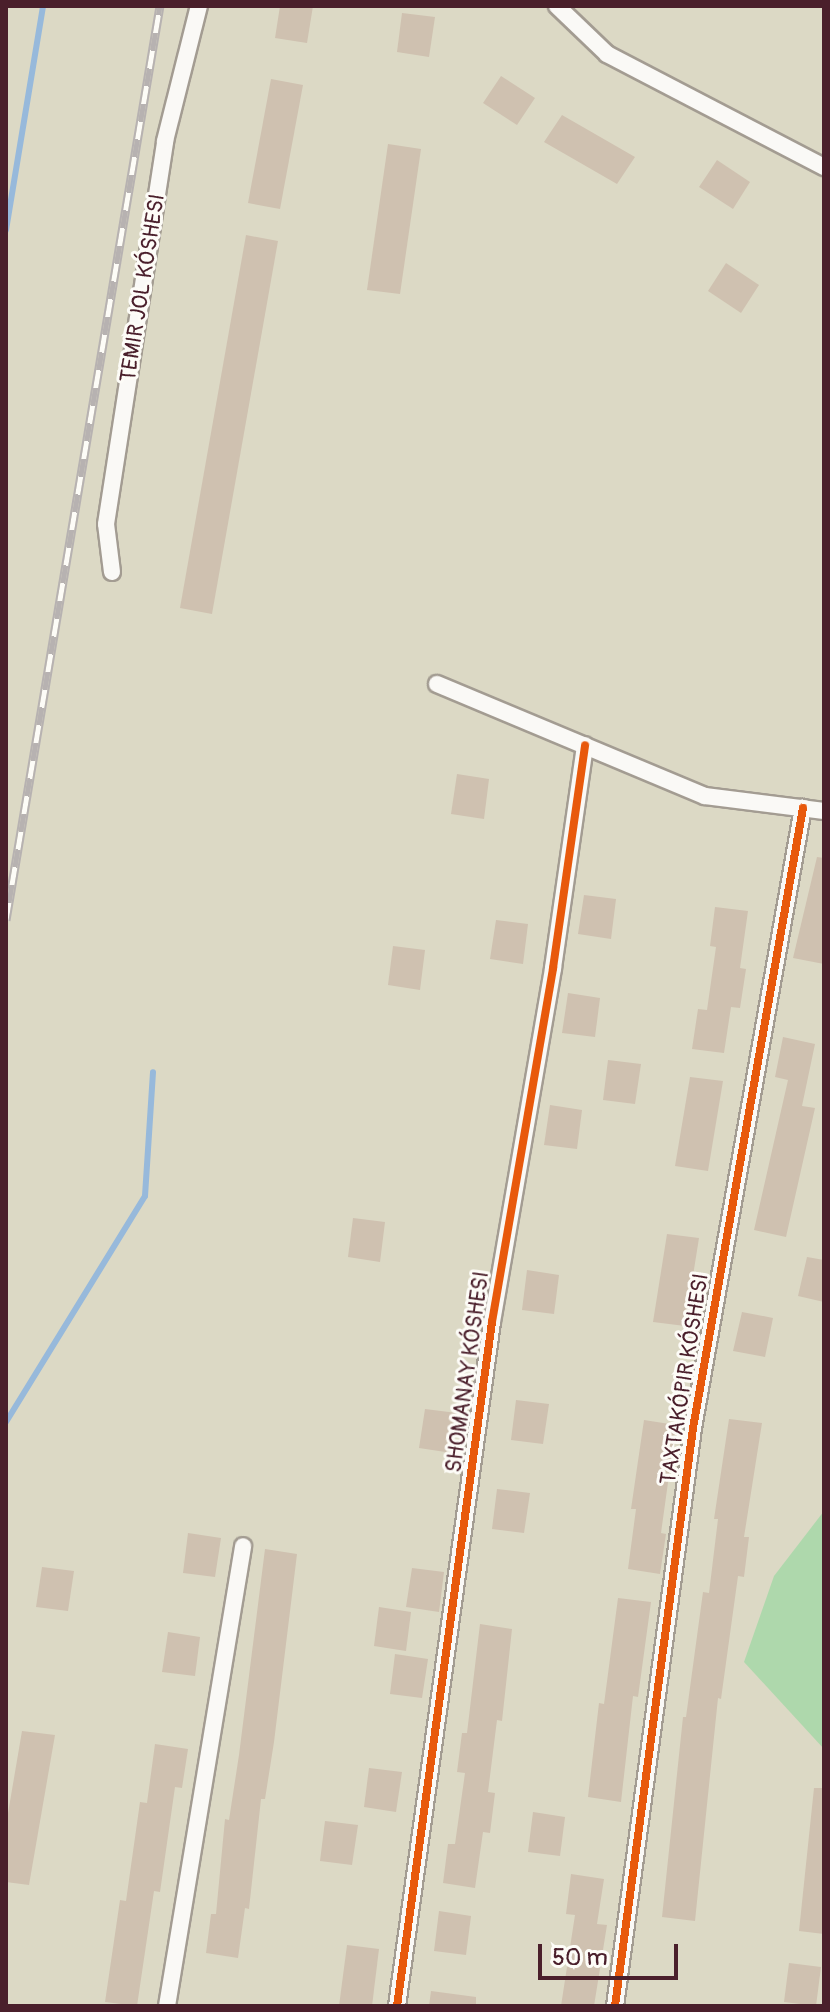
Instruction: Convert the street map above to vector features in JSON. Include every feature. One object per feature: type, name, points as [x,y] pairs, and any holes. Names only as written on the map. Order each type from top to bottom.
[{"type":"street","name":"TEMIR JOL KÓSHESI","points":[[112,572],[106,524],[113,478],[165,141],[199,6]]},
{"type":"street","points":[[557,6],[607,54],[824,167]]},
{"type":"street","points":[[437,684],[705,796],[824,811]]},
{"type":"street","name":"SHOMANAY KÓSHESI","points":[[397,2006],[492,1322],[553,968],[585,745]]},
{"type":"street","name":"TAXTAKÓPIR KÓSHESI","points":[[615,2006],[693,1428],[803,808]]},
{"type":"street","points":[[167,2006],[243,1546]]},
{"type":"green space","points":[[824,1511],[824,1749],[744,1662],[774,1576]]},
{"type":"building","points":[[280,6],[313,6],[307,43],[275,38]]},
{"type":"building","points":[[402,13],[435,17],[429,57],[397,52]]},
{"type":"building","points":[[501,76],[535,98],[517,125],[483,103]]},
{"type":"building","points":[[271,79],[303,85],[280,209],[248,203]]},
{"type":"building","points":[[562,115],[635,157],[617,184],[544,142]]},
{"type":"building","points":[[388,144],[421,149],[400,294],[367,290]]},
{"type":"building","points":[[717,160],[750,182],[733,209],[699,187]]},
{"type":"building","points":[[246,235],[278,241],[212,614],[180,608]]},
{"type":"building","points":[[726,263],[759,285],[741,313],[708,291]]},
{"type":"building","points":[[457,774],[489,779],[484,819],[451,814]]},
{"type":"building","points":[[817,857],[824,858],[824,964],[793,958]]},
{"type":"building","points":[[584,895],[616,899],[611,939],[578,934]]},
{"type":"building","points":[[715,907],[748,911],[740,968],[746,969],[740,1008],[731,1007],[724,1053],[692,1049],[698,1009],[707,1010],[716,947],[710,946]]},
{"type":"building","points":[[496,920],[528,924],[523,964],[490,959]]},
{"type":"building","points":[[393,946],[425,950],[420,990],[388,985]]},
{"type":"building","points":[[568,993],[600,998],[595,1037],[562,1033]]},
{"type":"building","points":[[783,1037],[815,1044],[802,1106],[815,1108],[786,1237],[754,1230],[788,1080],[775,1077]]},
{"type":"building","points":[[608,1060],[641,1064],[635,1104],[603,1100]]},
{"type":"building","points":[[690,1077],[723,1081],[708,1171],[675,1166]]},
{"type":"building","points":[[550,1105],[582,1110],[577,1149],[544,1145]]},
{"type":"building","points":[[353,1218],[385,1222],[380,1262],[348,1257]]},
{"type":"building","points":[[667,1234],[699,1238],[685,1326],[653,1322]]},
{"type":"building","points":[[807,1257],[824,1260],[824,1302],[798,1296]]},
{"type":"building","points":[[527,1270],[559,1275],[554,1314],[522,1310]]},
{"type":"building","points":[[742,1312],[773,1318],[765,1357],[733,1351]]},
{"type":"building","points":[[516,1400],[549,1404],[543,1444],[511,1440]]},
{"type":"building","points":[[425,1409],[457,1413],[452,1453],[419,1448]]},
{"type":"building","points":[[729,1419],[762,1423],[744,1537],[749,1537],[744,1577],[738,1576],[721,1699],[718,1698],[695,1921],[662,1917],[683,1717],[686,1717],[703,1592],[709,1593],[718,1519],[714,1519]]},
{"type":"building","points":[[644,1420],[676,1425],[661,1533],[666,1534],[660,1574],[628,1569],[636,1509],[631,1509]]},
{"type":"building","points":[[497,1489],[530,1493],[524,1533],[492,1529]]},
{"type":"building","points":[[188,1533],[221,1538],[215,1577],[183,1573]]},
{"type":"building","points":[[265,1549],[297,1554],[274,1742],[265,1799],[261,1799],[249,1909],[245,1908],[238,1958],[206,1953],[211,1914],[216,1914],[225,1819],[229,1820],[239,1755]]},
{"type":"building","points":[[42,1567],[74,1571],[68,1611],[36,1607]]},
{"type":"building","points":[[412,1568],[444,1572],[439,1612],[406,1607]]},
{"type":"building","points":[[618,1598],[651,1602],[638,1697],[633,1696],[621,1802],[588,1797],[599,1703],[604,1704]]},
{"type":"building","points":[[379,1607],[411,1612],[406,1651],[374,1646]]},
{"type":"building","points":[[480,1624],[512,1629],[502,1721],[497,1720],[488,1792],[495,1793],[490,1833],[483,1832],[475,1888],[443,1883],[448,1844],[455,1844],[465,1773],[457,1772],[462,1733],[467,1733]]},
{"type":"building","points":[[168,1632],[200,1637],[195,1676],[162,1672]]},
{"type":"building","points":[[395,1654],[428,1659],[422,1698],[390,1694]]},
{"type":"building","points":[[22,1731],[55,1735],[29,1885],[6,1882],[6,1825]]},
{"type":"building","points":[[155,1744],[188,1749],[182,1788],[175,1787],[160,1892],[154,1891],[137,2006],[105,2002],[120,1900],[126,1901],[140,1802],[147,1803]]},
{"type":"building","points":[[369,1768],[402,1772],[396,1812],[364,1807]]},
{"type":"building","points":[[814,1788],[824,1788],[824,1934],[799,1931]]},
{"type":"building","points":[[533,1812],[565,1817],[560,1856],[528,1852]]},
{"type":"building","points":[[325,1821],[358,1825],[352,1865],[320,1861]]},
{"type":"building","points":[[571,1874],[604,1879],[597,1924],[607,1925],[594,2006],[561,2006],[575,1915],[566,1914]]},
{"type":"building","points":[[439,1911],[471,1916],[466,1955],[434,1951]]},
{"type":"building","points":[[347,1945],[379,1949],[372,2006],[339,2006]]},
{"type":"building","points":[[789,1963],[821,1967],[816,2006],[784,2002]]},
{"type":"building","points":[[431,1991],[476,1997],[476,2006],[429,2006]]},
{"type":"waterway","points":[[6,230],[43,6]]},
{"type":"waterway","points":[[6,1422],[145,1196],[153,1072]]},
{"type":"railway","points":[[6,920],[160,6]]},
{"type":"cycle path","points":[[397,2006],[492,1322],[553,968],[585,745]]},
{"type":"cycle path","points":[[615,2006],[693,1428],[803,808]]}]
